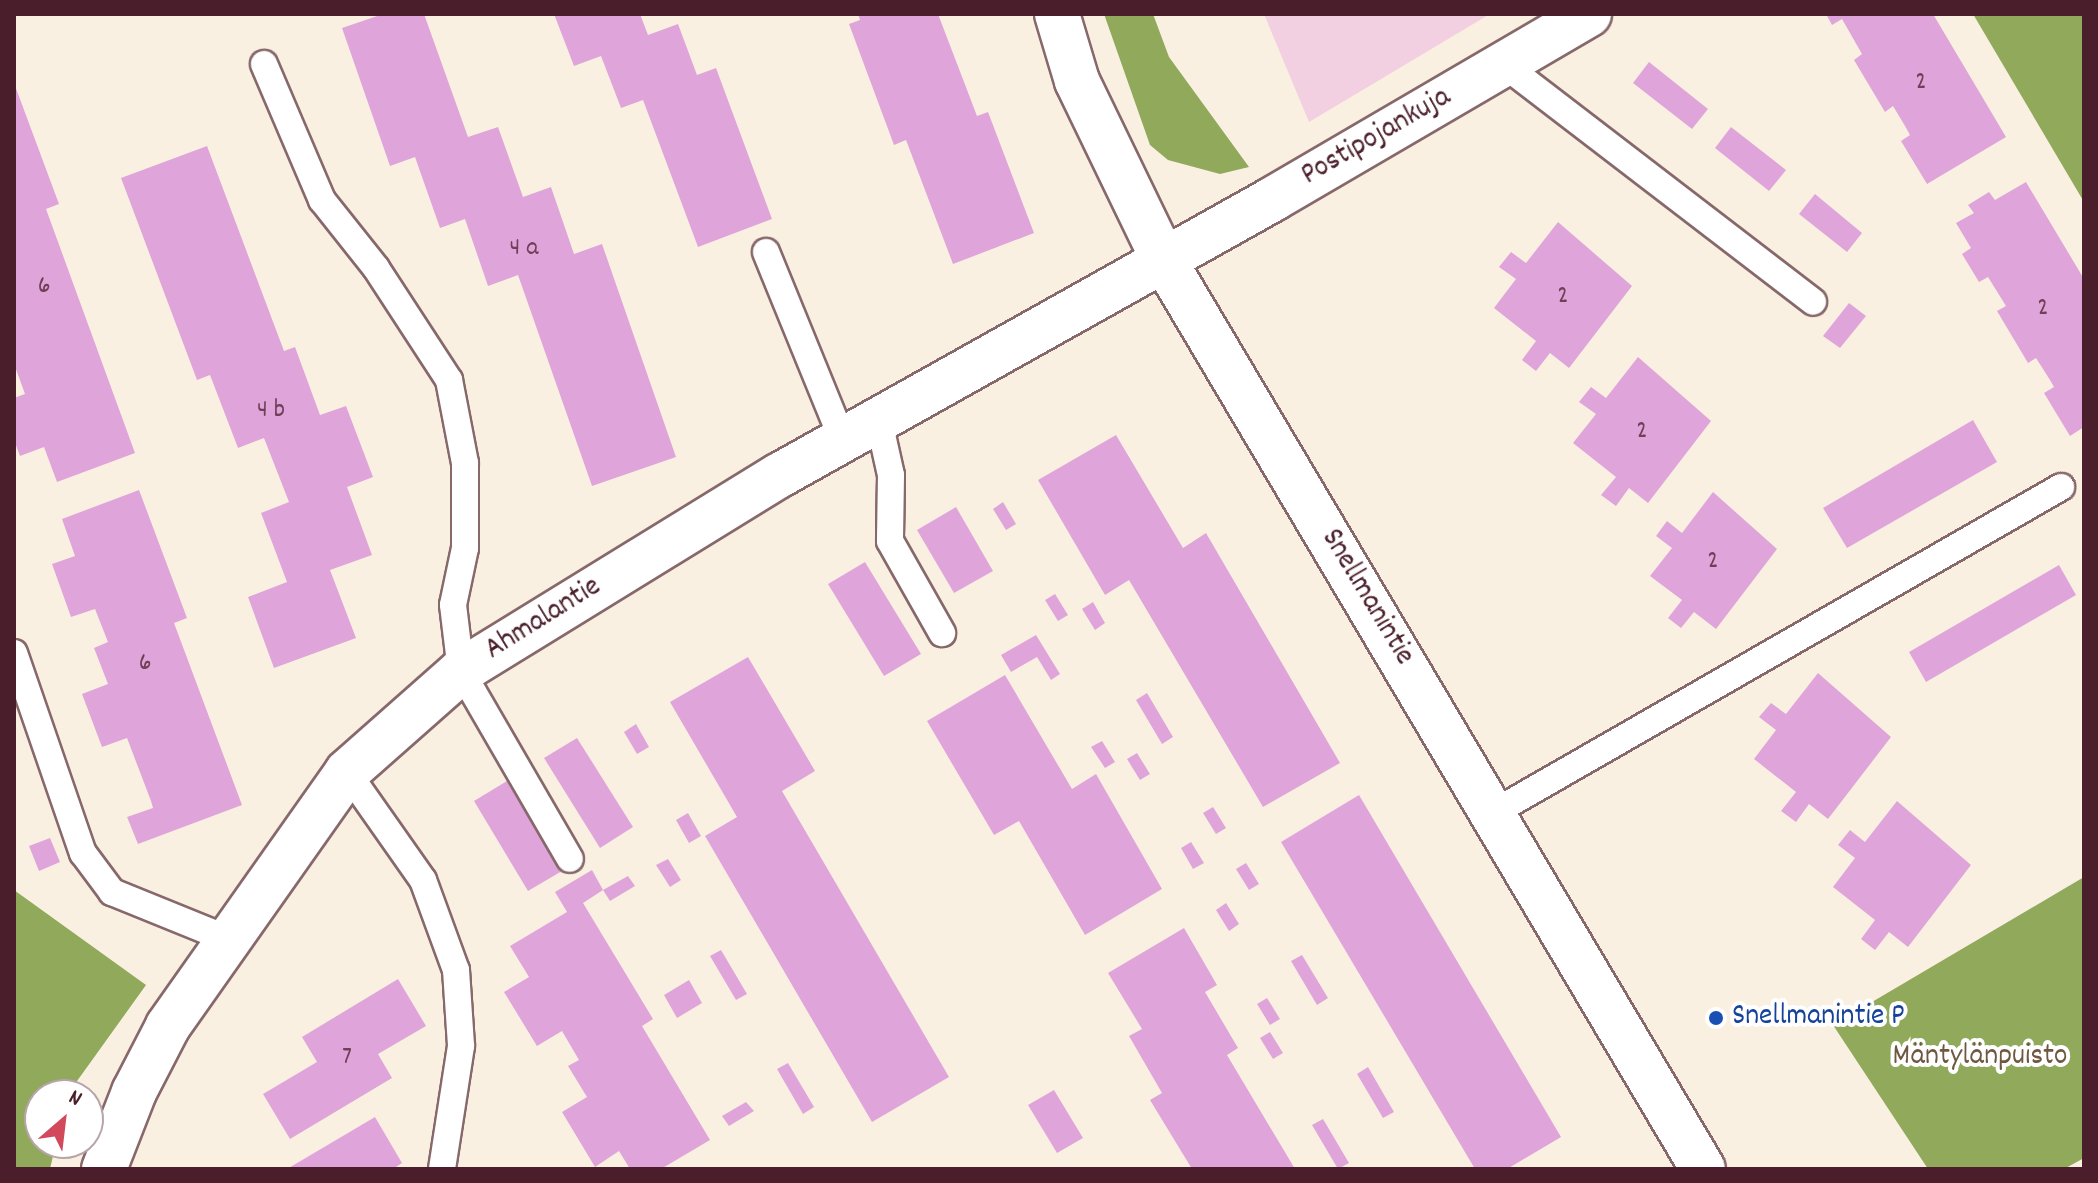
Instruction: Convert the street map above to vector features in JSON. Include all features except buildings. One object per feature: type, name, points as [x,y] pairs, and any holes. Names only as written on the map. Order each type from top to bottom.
[{"type":"street","name":"Snellmanintie","points":[[1057,14],[1077,81],[1162,257],[1703,1169]]},
{"type":"street","name":"Postipojankuja","points":[[1162,257],[1273,199],[1589,14]]},
{"type":"street","name":"Ahmalantie","points":[[104,1169],[134,1092],[168,1026],[347,772],[461,671],[861,431],[1162,257]]},
{"type":"lane","points":[[1502,63],[1813,302]]},
{"type":"lane","points":[[264,64],[322,200],[376,268],[449,380],[465,463],[465,548],[453,605],[461,671],[570,859]]},
{"type":"lane","points":[[766,252],[861,431],[891,475],[890,541],[942,633]]},
{"type":"lane","points":[[1493,813],[2061,487]]},
{"type":"lane","points":[[14,653],[83,853],[112,892],[228,939]]},
{"type":"lane","points":[[347,772],[423,880],[456,970],[461,1046],[442,1169]]},
{"type":"shaded area","points":[[1264,14],[1490,14],[1309,122]]},
{"type":"green space","points":[[1104,14],[1153,14],[1169,57],[1249,167],[1220,174],[1168,160],[1150,145]]},
{"type":"green space","points":[[1973,14],[2084,14],[2084,202]]},
{"type":"green space","name":"Mäntylänpuisto","points":[[2084,877],[2084,1158],[2064,1169],[1928,1169],[1833,1025]]},
{"type":"green space","points":[[14,890],[146,985],[78,1079],[24,1079],[24,1159],[52,1159],[50,1169],[14,1169]]},
{"type":"place","name":"Snellmanintie P","points":[[1716,1018]]}]
